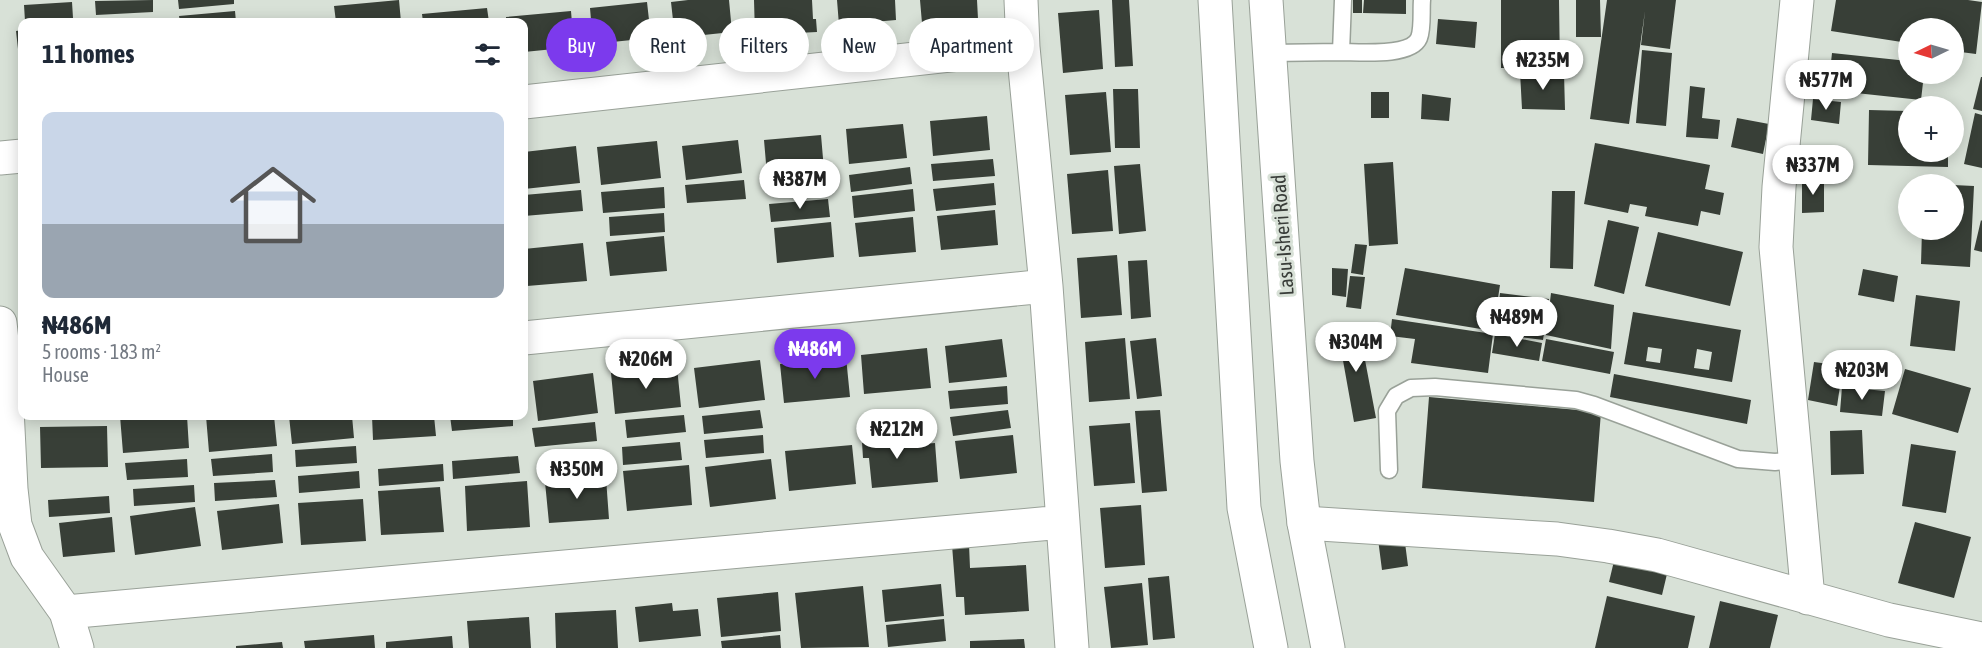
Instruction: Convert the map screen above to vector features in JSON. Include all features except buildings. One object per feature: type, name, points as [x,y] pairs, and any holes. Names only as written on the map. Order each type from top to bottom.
[{"type":"street","points":[[1021,0],[1022,18]]},
{"type":"street","points":[[1261,0],[1214,1],[1244,508],[1271,648]]},
{"type":"street","name":"Lasu-Isheri Road","points":[[1266,0],[1297,461],[1304,523],[1328,648]]},
{"type":"street","points":[[1797,0],[1779,187],[1776,247],[1808,598]]},
{"type":"street","points":[[528,102],[909,60]]},
{"type":"street","points":[[1025,72],[1046,286],[1072,648]]},
{"type":"street","points":[[0,158],[18,156]]},
{"type":"street","points":[[528,338],[1046,286]]},
{"type":"street","points":[[0,323],[14,386],[10,489],[15,525],[27,557],[66,612],[77,648]]},
{"type":"street","points":[[66,612],[1063,522]]},
{"type":"street","points":[[1304,523],[1557,539],[1608,546],[1657,555],[1889,620],[1982,639]]},
{"type":"lane","points":[[1341,52],[1343,0]]},
{"type":"lane","points":[[1270,53],[1392,52],[1413,46],[1419,38],[1422,0]]},
{"type":"lane","points":[[1389,470],[1387,411],[1396,396],[1412,388],[1435,387],[1576,400],[1738,459],[1775,462],[1797,460]]}]
